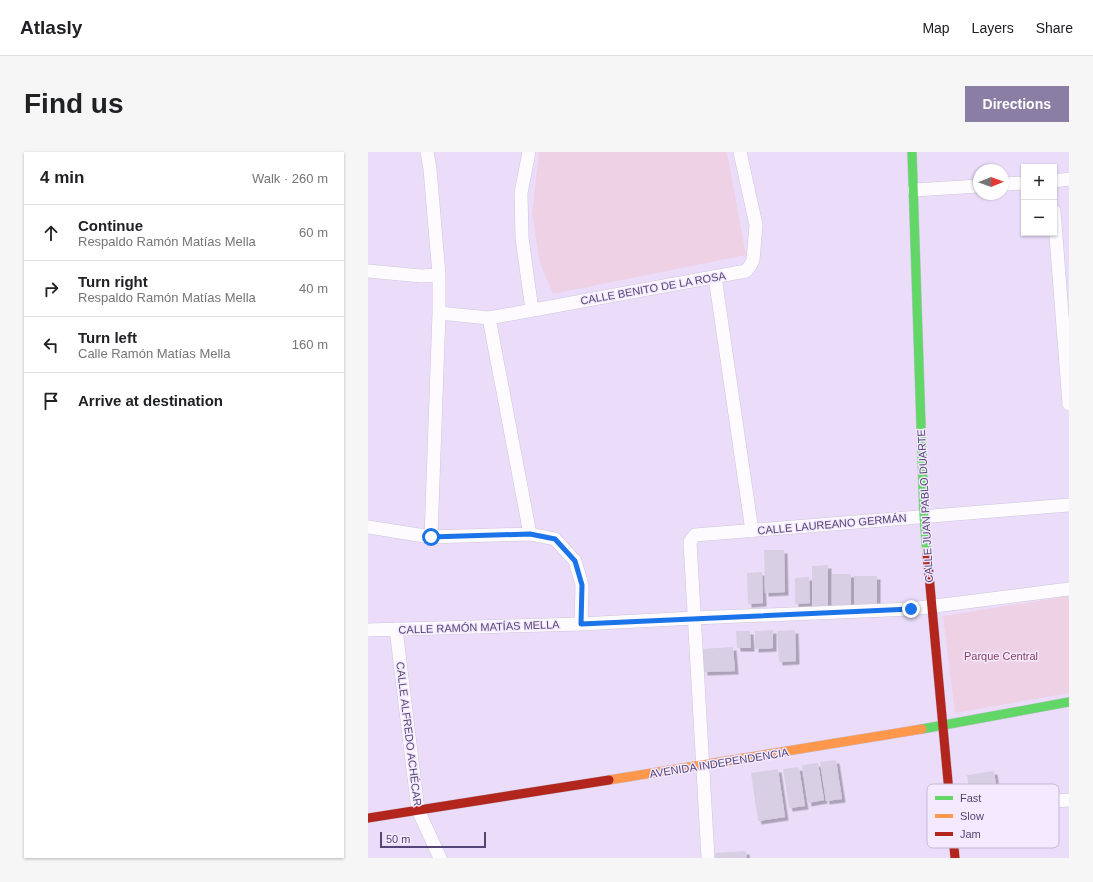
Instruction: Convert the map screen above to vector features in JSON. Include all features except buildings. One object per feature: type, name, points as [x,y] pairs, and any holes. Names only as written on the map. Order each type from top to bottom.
[{"type":"main road","name":"CALLE JUAN PABLO DUARTE","points":[[912,152],[924,517],[948,784]]},
{"type":"main road","name":"AVENIDA INDEPENDENCIA","points":[[368,818],[703,765],[944,725],[1069,702]]},
{"type":"main road","name":"CALLE JUAN PABLO DUARTE","points":[[954,848],[955,858]]},
{"type":"street","points":[[427,152],[430,169],[439,275],[431,537]]},
{"type":"street","points":[[529,152],[521,193],[522,238],[532,310]]},
{"type":"street","name":"CALLE BENITO DE LA ROSA","points":[[439,313],[489,318],[746,271],[753,260],[756,226],[740,152]]},
{"type":"street","points":[[1057,181],[1069,179]]},
{"type":"street","points":[[1009,184],[1021,183]]},
{"type":"street","points":[[914,190],[973,186]]},
{"type":"street","points":[[1056,236],[1069,404]]},
{"type":"street","points":[[368,271],[421,276],[439,275]]},
{"type":"street","points":[[715,277],[752,531]]},
{"type":"street","points":[[489,318],[530,534]]},
{"type":"street","name":"CALLE LAUREANO GERMÁN","points":[[694,618],[690,542],[695,535],[1069,505]]},
{"type":"street","points":[[368,527],[431,537],[530,534],[555,539],[575,561],[582,585],[581,624]]},
{"type":"street","name":"CALLE RAMÓN MATÍAS MELLA","points":[[368,630],[581,624],[911,609],[1069,589]]},
{"type":"street","points":[[694,618],[708,858]]},
{"type":"street","name":"CALLE ALFREDO ACHÉCAR","points":[[396,629],[418,810],[440,858]]},
{"type":"street","points":[[1059,801],[1069,800]]},
{"type":"shaded area","points":[[368,152],[1069,152],[1069,858],[368,858]]},
{"type":"green space","points":[[539,152],[727,152],[746,255],[553,294],[540,263],[532,214]]},
{"type":"green space","name":"Parque Central","points":[[1069,596],[1069,693],[955,713],[943,616]]},
{"type":"traffic: fast","points":[[912,152],[924,517],[927,553]]},
{"type":"traffic: fast","points":[[922,729],[1069,702]]},
{"type":"traffic: slow","points":[[609,780],[922,729]]},
{"type":"traffic: jam","points":[[927,553],[948,784]]},
{"type":"traffic: jam","points":[[368,818],[609,780]]},
{"type":"traffic: jam","points":[[954,848],[955,858]]},
{"type":"route","points":[[431,537],[530,534],[555,539],[575,561],[582,585],[581,624],[911,609]]}]
